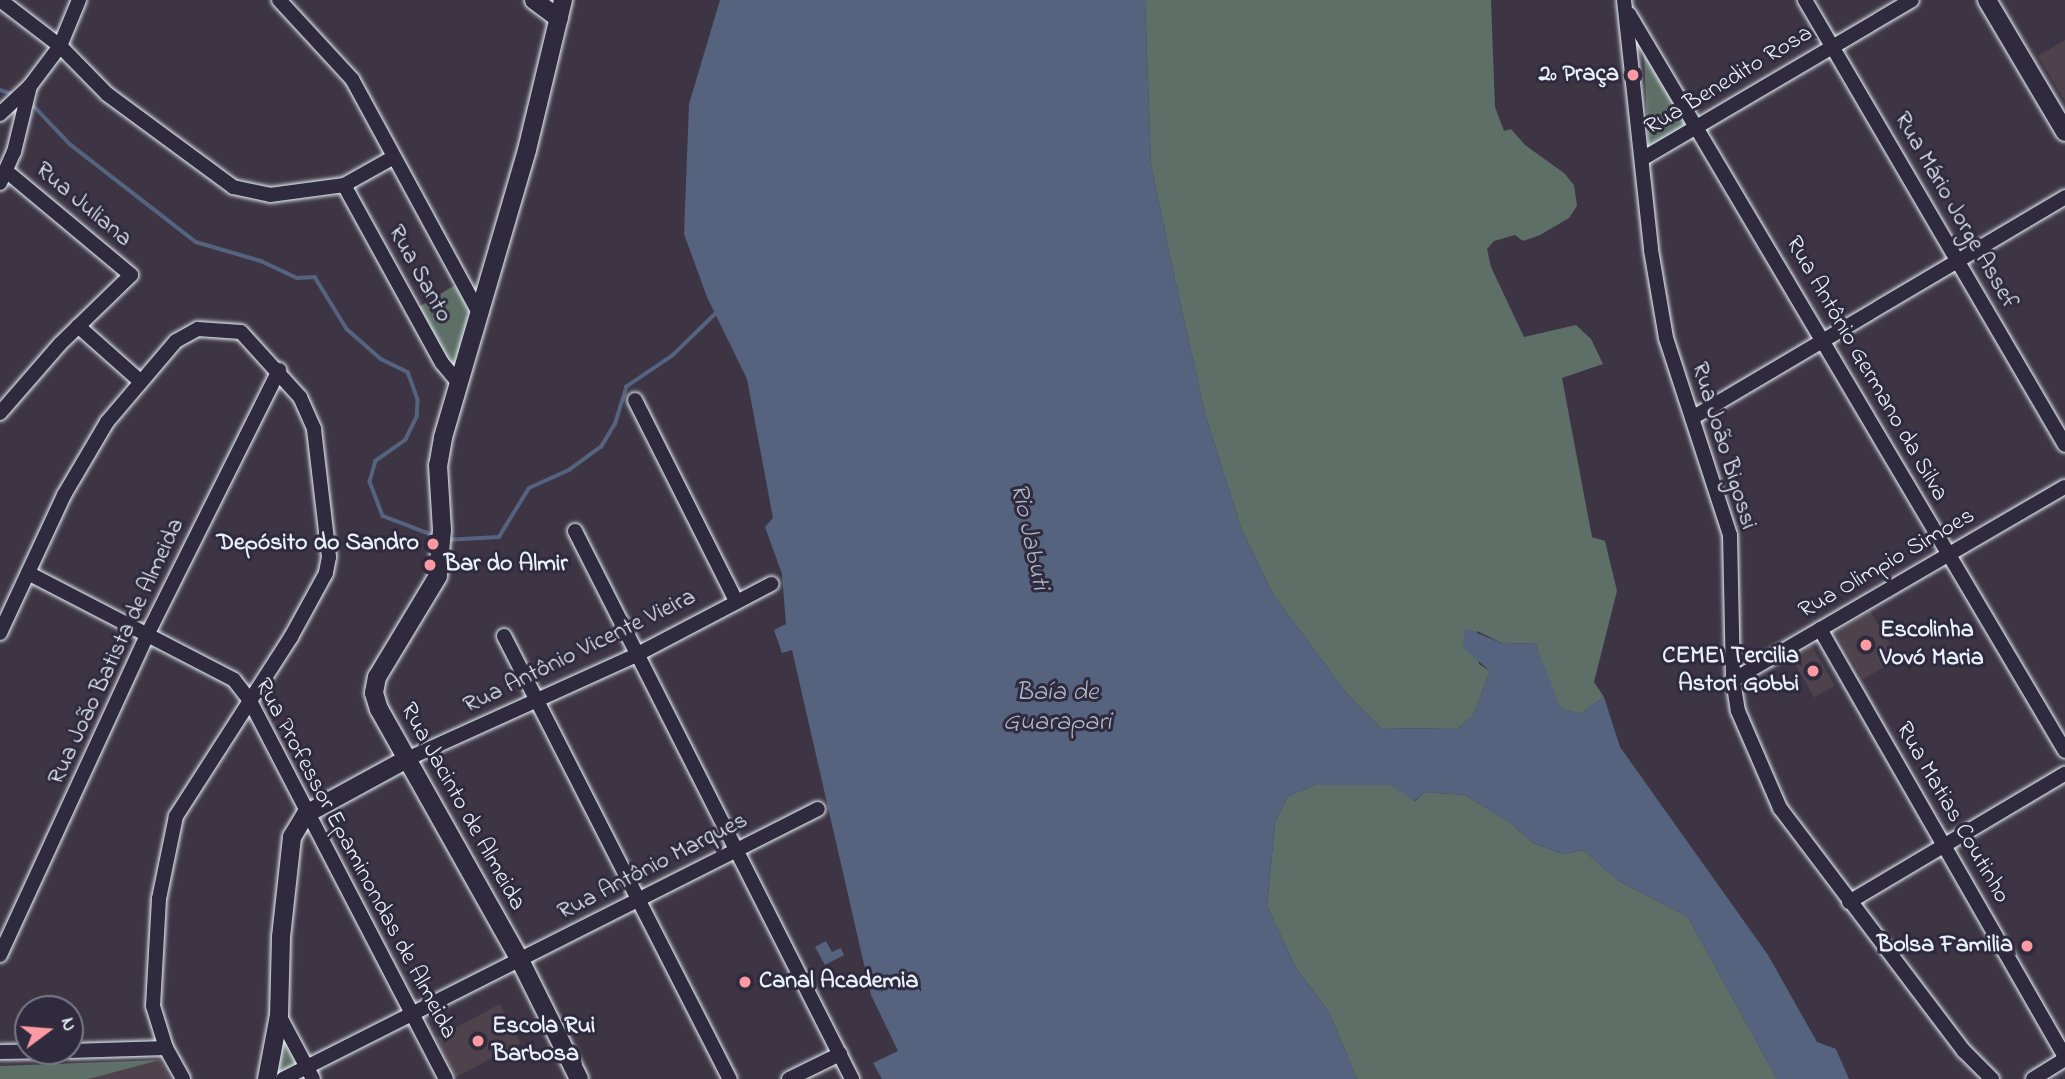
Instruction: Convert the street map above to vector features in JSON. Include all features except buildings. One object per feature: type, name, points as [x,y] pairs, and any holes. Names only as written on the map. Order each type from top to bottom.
[{"type":"street","points":[[1,0],[60,46],[107,94],[233,187],[270,195],[344,186],[394,156]]},
{"type":"street","points":[[0,114],[30,86],[60,46],[79,0]]},
{"type":"street","points":[[279,0],[352,79],[478,313]]},
{"type":"street","points":[[534,0],[559,19]]},
{"type":"street","name":"Rua Jacinto de Almeida","points":[[563,0],[527,150],[458,382],[438,465],[442,530],[438,576],[377,677],[374,693],[379,709],[520,960],[579,1079]]},
{"type":"street","name":"Rua Mário Jorge Assef","points":[[1805,0],[2065,445]]},
{"type":"street","name":"Rua Benedito Rosa","points":[[1642,159],[1912,0]]},
{"type":"street","points":[[1987,0],[2065,132]]},
{"type":"street","name":"Rua Antônio Germano da Silva","points":[[1625,5],[2065,751]]},
{"type":"street","name":"Rua João Bigossi","points":[[1625,5],[1666,338],[1730,535],[1733,680],[1738,712],[1780,808],[1964,1051],[1992,1079]]},
{"type":"street","points":[[3,177],[30,86]]},
{"type":"street","name":"Rua Juliana","points":[[3,177],[131,275],[78,326]]},
{"type":"street","name":"Rua Santo","points":[[344,186],[442,363],[458,382]]},
{"type":"street","points":[[1692,418],[2065,197]]},
{"type":"street","points":[[0,413],[78,326],[141,382]]},
{"type":"street","points":[[0,633],[64,495],[107,422],[176,341],[198,329],[241,332],[279,370],[300,397],[314,429],[329,557],[326,573],[291,637],[176,816],[159,899],[153,1006],[166,1048],[183,1079]]},
{"type":"street","name":"Rua João Batista de Almeida","points":[[0,955],[4,936],[148,634],[279,370]]},
{"type":"street","points":[[635,400],[736,601]]},
{"type":"street","name":"Rua Olimpio Simoes","points":[[1733,680],[2065,487]]},
{"type":"street","points":[[575,531],[852,1079]]},
{"type":"street","name":"Rua Professor Epaminondas de Almeida","points":[[28,573],[234,680],[249,699],[306,814],[446,1079]]},
{"type":"street","name":"Rua Antônio Vicente Vieira","points":[[407,759],[636,655],[771,584]]},
{"type":"street","name":"Rua Matias Coutinho","points":[[1820,629],[2065,1057]]},
{"type":"street","points":[[503,636],[730,1079]]},
{"type":"street","points":[[267,1079],[279,1015],[292,837],[306,814],[407,759]]},
{"type":"street","points":[[1849,902],[2065,774]]},
{"type":"street","name":"Rua Antônio Marques","points":[[284,1079],[310,1073],[411,1012],[520,960],[818,808]]},
{"type":"street","points":[[279,1015],[310,1073]]},
{"type":"street","points":[[84,1051],[166,1048]]},
{"type":"street","points":[[789,1079],[840,1054]]},
{"type":"street","points":[[2033,1079],[2065,1057]]},
{"type":"shaded area","points":[[2065,40],[2065,101],[2038,56]]},
{"type":"shaded area","name":"Escolinha Vovó Maria","points":[[1870,611],[1898,658],[1863,679],[1835,632]]},
{"type":"shaded area","name":"CEMEI Tercilia Astori Gobbi","points":[[1811,644],[1835,686],[1814,698],[1790,656]]},
{"type":"shaded area","name":"Escola Rui Barbosa","points":[[500,1004],[521,1043],[456,1077],[436,1038]]},
{"type":"shaded area","points":[[160,1060],[170,1079],[89,1079]]},
{"type":"green space","points":[[1145,0],[1491,0],[1495,107],[1504,131],[1511,129],[1525,145],[1564,173],[1574,185],[1577,206],[1569,218],[1540,235],[1523,241],[1515,235],[1494,241],[1487,249],[1491,267],[1524,337],[1576,325],[1591,339],[1603,364],[1562,378],[1592,537],[1605,541],[1617,591],[1594,682],[1604,697],[1580,714],[1560,708],[1535,643],[1504,644],[1477,631],[1479,664],[1490,671],[1473,716],[1457,729],[1381,728],[1347,694],[1274,596],[1241,528],[1206,417],[1175,280],[1151,165]]},
{"type":"green space","points":[[1644,53],[1690,125],[1648,147]]},
{"type":"green space","points":[[455,285],[473,316],[457,365],[449,363],[419,307]]},
{"type":"green space","points":[[1315,785],[1391,785],[1415,801],[1425,792],[1465,795],[1509,822],[1533,843],[1563,854],[1583,850],[1619,881],[1688,917],[1777,1079],[1357,1079],[1329,1012],[1296,968],[1267,906],[1275,822],[1288,796]]},
{"type":"green space","points":[[282,1035],[297,1064],[276,1077]]},
{"type":"green space","points":[[160,1060],[89,1079],[0,1079],[0,1066],[84,1065],[84,1063]]},
{"type":"water","name":"Baía de Guarapari","points":[[720,0],[1145,0],[1151,165],[1175,280],[1206,417],[1241,528],[1274,596],[1347,694],[1381,728],[1457,729],[1473,716],[1490,671],[1463,648],[1465,628],[1504,644],[1535,643],[1561,708],[1580,714],[1604,697],[1620,747],[1768,955],[1817,1042],[1836,1049],[1849,1079],[1777,1079],[1688,917],[1619,881],[1583,850],[1563,854],[1533,843],[1509,822],[1465,795],[1425,792],[1414,801],[1390,785],[1315,785],[1288,796],[1275,822],[1267,906],[1296,968],[1329,1012],[1357,1079],[882,1079],[873,1063],[898,1051],[871,995],[792,650],[782,653],[774,630],[786,624],[782,574],[765,527],[773,518],[747,379],[707,297],[684,234],[689,104]]},
{"type":"water","points":[[826,941],[832,952],[841,948],[844,955],[825,965],[815,947]]},
{"type":"waterway","points":[[0,90],[15,95]]},
{"type":"waterway","points":[[31,103],[71,145],[196,242],[261,261],[297,278],[315,277],[347,329],[381,359],[408,372],[418,400],[417,417],[406,440],[376,461],[370,482],[383,516],[435,536]]},
{"type":"waterway","points":[[445,540],[499,537],[529,488],[569,470],[601,447],[615,424],[626,387],[673,355],[717,312]]},
{"type":"place","name":"2º Praça","points":[[1633,75]]},
{"type":"place","name":"Depósito do Sandro","points":[[433,544]]},
{"type":"place","name":"Bar do Almir","points":[[430,565]]},
{"type":"place","name":"Escolinha Vovó Maria","points":[[1866,645]]},
{"type":"place","name":"CEMEI Tercilia Astori Gobbi","points":[[1813,671]]},
{"type":"place","name":"Bolsa Familia","points":[[2027,946]]},
{"type":"place","name":"Canal Academia","points":[[745,982]]},
{"type":"place","name":"Escola Rui Barbosa","points":[[478,1041]]},
{"type":"water label","name":"Rio Jabuti","points":[[1028,537]]}]
